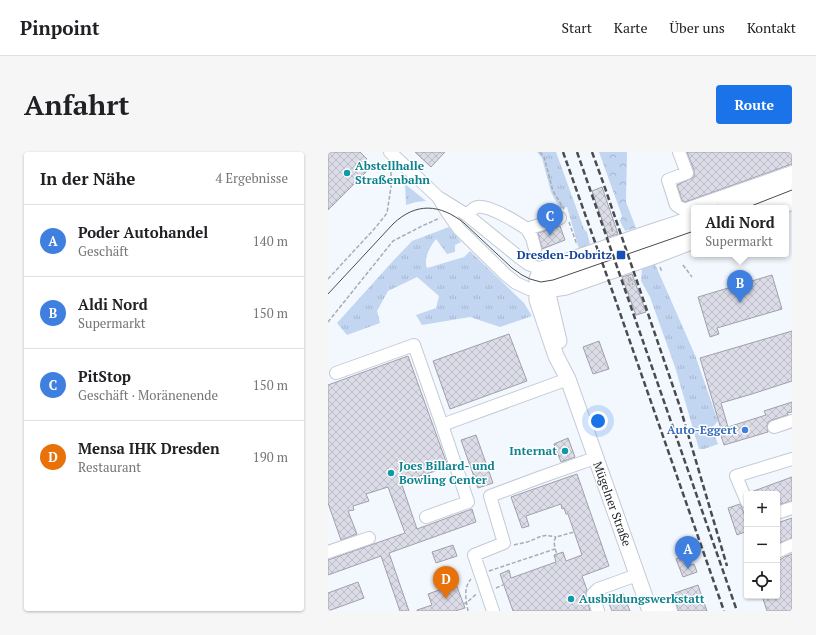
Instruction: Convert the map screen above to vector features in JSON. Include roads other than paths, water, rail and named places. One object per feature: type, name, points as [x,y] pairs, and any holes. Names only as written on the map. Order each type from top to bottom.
[{"type":"main road","points":[[734,205],[792,185]]},
{"type":"main road","points":[[691,219],[553,266],[541,282],[566,287],[691,242]]},
{"type":"main road","name":"Mügelner Straße","points":[[541,282],[537,300],[540,312],[556,356],[567,377],[649,610]]},
{"type":"street","points":[[679,152],[687,174],[668,180],[676,205],[684,210],[691,208]]},
{"type":"street","points":[[392,154],[438,197],[467,215],[528,264],[541,282]]},
{"type":"street","points":[[706,205],[792,185]]},
{"type":"street","points":[[758,205],[792,185]]},
{"type":"street","points":[[438,197],[459,230],[506,275],[523,287],[691,230]]},
{"type":"street","points":[[467,215],[472,209],[478,206],[484,207],[506,217],[527,229],[532,238],[535,249]]},
{"type":"street","points":[[527,229],[563,215]]},
{"type":"street","points":[[336,373],[414,345],[468,502],[426,517]]},
{"type":"street","points":[[442,424],[567,377]]},
{"type":"street","points":[[774,427],[792,421]]},
{"type":"street","points":[[493,611],[474,556],[504,543],[490,496],[522,483],[595,458]]},
{"type":"street","points":[[744,495],[736,476],[792,459]]},
{"type":"street","points":[[780,512],[792,508]]},
{"type":"street","points":[[328,552],[369,538]]},
{"type":"street","points":[[780,551],[792,545]]},
{"type":"street","points":[[598,611],[593,594],[598,589],[637,575]]},
{"type":"street","points":[[649,610],[665,604],[669,605],[671,611]]},
{"type":"tram line","points":[[754,205],[792,190]]},
{"type":"tram line","points":[[328,294],[393,224],[410,212],[419,209],[437,209],[455,217],[464,223],[512,268],[530,279],[541,282],[553,280],[691,232]]},
{"type":"railway","points":[[563,152],[724,611]]},
{"type":"railway","points":[[577,152],[737,611]]},
{"type":"railway","points":[[592,152],[680,407],[727,566]]},
{"type":"place","name":"Abstellhalle Straßenbahn","points":[[347,173]]},
{"type":"place","name":"PitStop","points":[[550,236]]},
{"type":"place","name":"Dresden-Dobritz","points":[[621,255]]},
{"type":"place","name":"Aldi Nord","points":[[740,303]]},
{"type":"place","name":"Auto-Eggert","points":[[745,430]]},
{"type":"place","name":"Internat","points":[[565,451]]},
{"type":"place","name":"Joes Billard- und Bowling Center","points":[[391,473]]},
{"type":"place","name":"Poder Autohandel","points":[[688,569]]},
{"type":"place","name":"Mensa IHK Dresden","points":[[446,599]]},
{"type":"place","name":"Ausbildungswerkstatt","points":[[571,599]]}]
